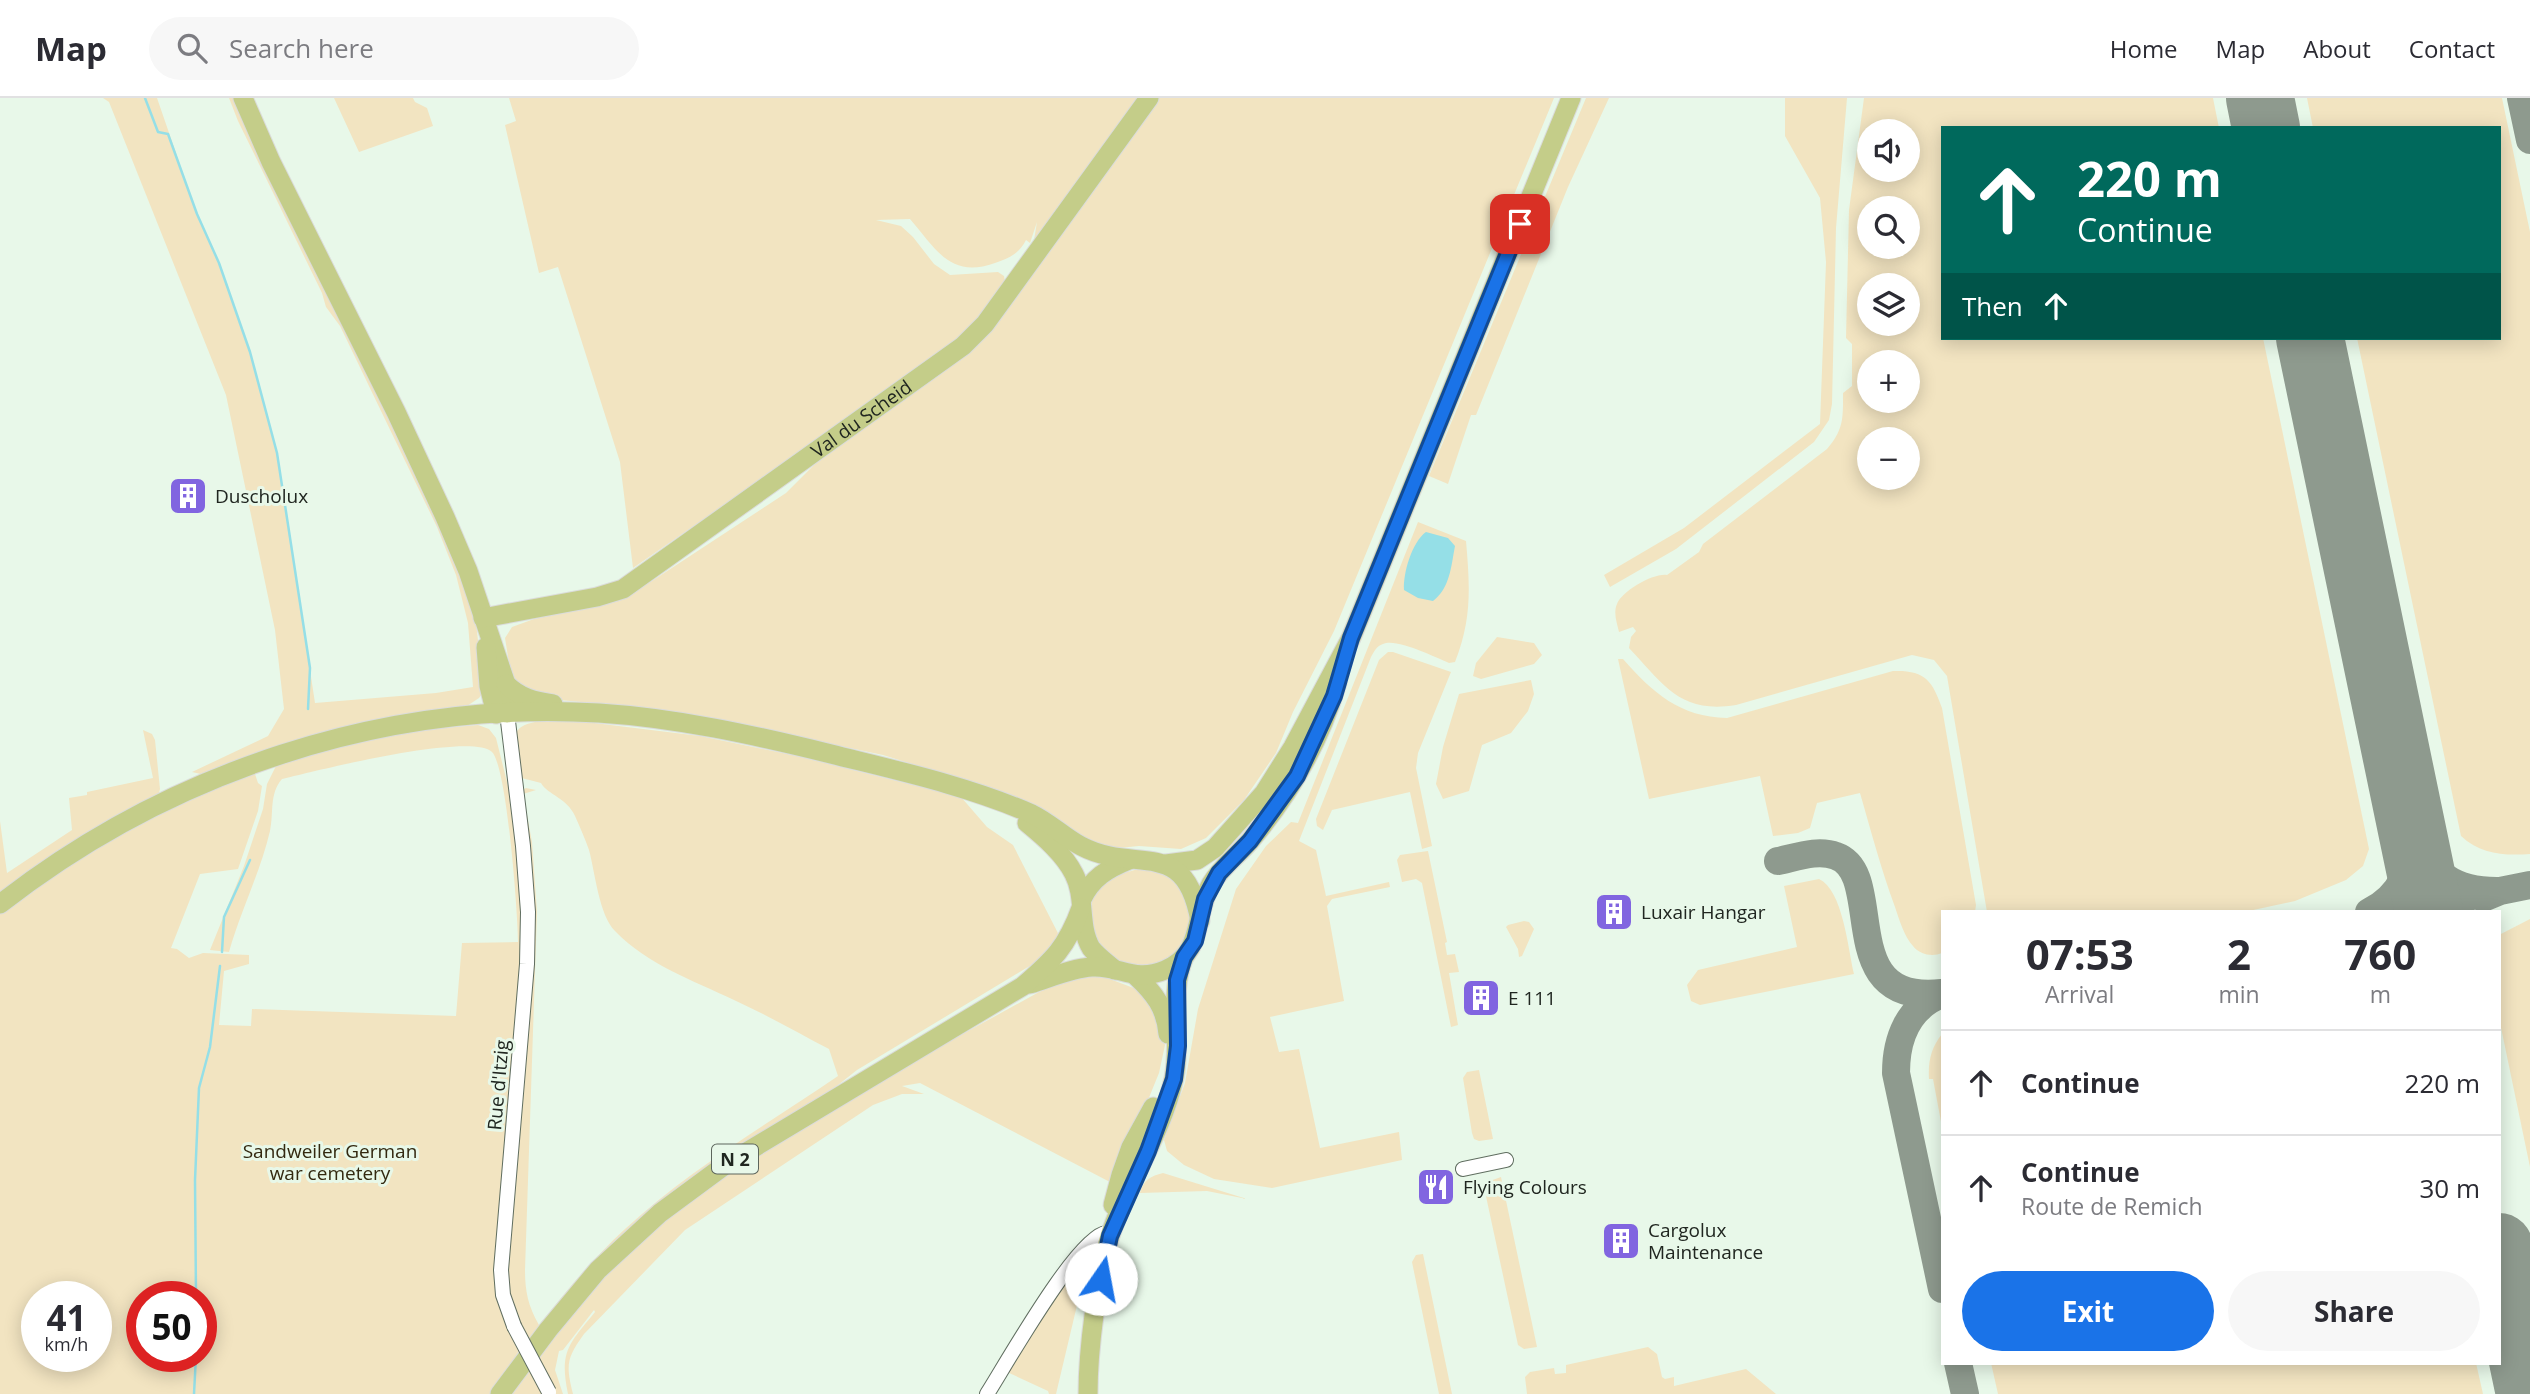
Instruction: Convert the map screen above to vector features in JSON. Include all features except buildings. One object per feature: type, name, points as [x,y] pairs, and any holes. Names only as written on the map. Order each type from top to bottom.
[{"type":"main road","points":[[243,98],[271,162],[407,435],[468,571],[483,618],[501,714]]},
{"type":"main road","name":"Val du Scheid","points":[[483,618],[597,597],[623,589],[963,346],[985,324],[1149,98]]},
{"type":"main road","points":[[1088,1394],[1094,1326],[1110,1236],[1148,1151],[1174,1079],[1178,1046],[1177,980],[1184,957],[1195,941],[1205,899],[1214,879],[1250,841],[1297,776],[1334,696],[1351,638],[1571,98]]},
{"type":"main road","points":[[1081,904],[1088,887],[1111,867],[1129,860],[1144,859],[1166,864],[1197,860],[1215,848],[1264,793],[1293,747],[1351,638]]},
{"type":"main road","points":[[497,685],[528,699],[599,713],[702,725],[966,789],[1034,815],[1082,847],[1129,860]]},
{"type":"main road","points":[[473,716],[497,685]]},
{"type":"main road","points":[[0,904],[66,855],[118,824],[177,794],[262,760],[353,734],[414,723],[531,712],[599,713]]},
{"type":"main road","points":[[1004,804],[1052,845],[1074,875],[1086,937],[1092,950],[1115,970],[1136,976],[1167,970],[1184,957]]},
{"type":"main road","points":[[1166,864],[1181,874],[1192,891],[1200,921]]},
{"type":"main road","name":"N 2","points":[[500,1394],[533,1348],[598,1270],[660,1213],[725,1164],[1023,986],[1063,948],[1073,932],[1081,904]]},
{"type":"main road","name":"N 2","points":[[1023,986],[1093,966],[1115,970]]},
{"type":"main road","points":[[1136,976],[1152,991],[1163,1009],[1167,1025],[1166,1085],[1144,1138],[1144,1147],[1148,1151]]},
{"type":"main road","points":[[1110,1236],[1109,1223],[1121,1175],[1131,1147],[1156,1100],[1167,1063]]},
{"type":"street","points":[[511,746],[516,727],[531,712]]},
{"type":"street","name":"Rue d'Itzig","points":[[501,714],[511,746],[528,912],[527,964],[501,1270],[503,1295],[514,1326],[549,1393]]},
{"type":"street","name":"Rue d'Itzig","points":[[501,714],[523,846]]},
{"type":"street","points":[[1463,1169],[1506,1160]]},
{"type":"street","points":[[987,1394],[1069,1265],[1098,1234],[1105,1233],[1110,1236]]},
{"type":"green space","points":[[103,98],[157,98],[197,214],[219,263],[250,352],[277,453],[315,703],[436,693],[473,687],[468,623],[456,575],[437,527],[340,326],[326,307],[322,293],[229,98],[241,98],[462,569],[475,615],[484,691],[467,706],[366,721],[276,747],[205,775],[192,772],[268,736],[284,709],[275,630],[226,395],[109,102]]},
{"type":"green space","points":[[334,98],[413,98],[427,108],[433,126],[359,152]]},
{"type":"green space","points":[[509,98],[1141,98],[1033,246],[1037,222],[1030,243],[1026,240],[1017,252],[1005,259],[979,267],[955,264],[936,250],[910,219],[876,220],[901,226],[934,264],[950,275],[998,272],[1009,285],[955,345],[633,568],[620,462],[558,267],[539,273],[505,125],[516,121]]},
{"type":"green space","points":[[1158,98],[1554,98],[1334,631],[1293,712],[1276,753],[1244,800],[1206,838],[1181,849],[1139,846],[1108,849],[1095,846],[1009,794],[883,755],[657,709],[538,698],[515,686],[505,665],[509,663],[505,638],[512,627],[534,619],[613,602],[652,581],[786,493],[815,464],[989,331]]},
{"type":"green space","points":[[1586,98],[1609,98],[1568,187],[1476,415],[1471,415],[1448,484],[1429,476]]},
{"type":"green space","points":[[1785,98],[1847,98],[1836,228],[1832,404],[1829,420],[1814,442],[1676,549],[1610,587],[1604,575],[1684,528],[1820,424],[1826,262],[1820,198],[1785,136]]},
{"type":"green space","points":[[1864,98],[2213,98],[2219,126],[1941,126],[1941,340],[2263,340],[2369,849],[2363,866],[2346,880],[2295,901],[2253,910],[1987,910],[1947,676],[1934,660],[1912,655],[1736,705],[1717,707],[1687,701],[1663,685],[1629,648],[1631,637],[1636,631],[1633,627],[1619,632],[1615,614],[1617,604],[1631,589],[1646,580],[1667,575],[1699,552],[1703,544],[1827,449],[1840,429],[1843,393],[1852,386],[1852,344],[1846,338],[1849,210],[1857,150],[1857,182],[1920,182],[1920,119],[1861,119]]},
{"type":"green space","points":[[2307,98],[2502,98],[2530,232],[2530,854],[2511,855],[2484,850],[2461,836],[2357,340],[2501,340],[2501,126],[2313,126]]},
{"type":"green space","points":[[1418,522],[1466,541],[1468,603],[1461,646],[1455,662],[1449,663],[1397,644],[1383,644],[1377,648],[1371,657],[1299,841],[1316,850],[1326,896],[1389,882],[1390,887],[1332,899],[1327,906],[1344,1001],[1270,1017],[1279,1052],[1299,1049],[1320,1148],[1399,1132],[1402,1160],[1272,1188],[1214,1179],[1184,1165],[1167,1151],[1164,1140],[1185,1083],[1198,1009],[1236,889],[1266,846],[1291,822],[1298,823]]},
{"type":"green space","points":[[1497,637],[1534,643],[1542,655],[1534,664],[1481,679],[1473,676],[1476,663]]},
{"type":"green space","points":[[1388,652],[1451,672],[1418,753],[1416,768],[1432,846],[1422,849],[1410,792],[1332,810],[1323,830],[1317,826],[1316,819],[1379,660]]},
{"type":"green space","points":[[1618,659],[1623,659],[1645,682],[1681,708],[1710,717],[1727,718],[1893,671],[1913,672],[1931,684],[1942,708],[1975,910],[1941,910],[1941,953],[1927,954],[1916,949],[1900,922],[1860,793],[1817,803],[1810,828],[1798,833],[1773,836],[1760,776],[1649,799]]},
{"type":"green space","points":[[1531,680],[1534,694],[1528,711],[1511,733],[1482,745],[1469,791],[1443,799],[1436,784],[1443,747],[1459,694]]},
{"type":"green space","name":"Sandweiler German war cemetery","points":[[553,720],[700,736],[797,756],[961,797],[987,827],[1013,845],[1062,941],[1053,952],[857,1070],[683,1186],[493,1394],[0,1394],[0,911],[66,862],[182,799],[255,774],[262,786],[258,811],[238,869],[200,874],[171,948],[189,958],[203,953],[249,955],[249,964],[224,971],[219,1025],[251,1026],[252,1009],[456,1016],[462,943],[518,942],[511,842],[497,763],[492,752],[478,747],[455,747],[391,755],[282,779],[275,791],[266,847],[229,952],[210,950],[244,866],[263,809],[267,784],[278,762],[410,731],[478,725],[489,729],[496,738],[521,838],[516,794],[526,788],[536,790],[523,794],[532,842],[537,912],[525,1270],[528,1298],[539,1325],[602,1252],[650,1207],[728,1149],[838,1076],[829,1049],[656,962],[615,931],[601,904],[589,850],[572,810],[541,783],[514,776],[513,744],[519,729],[533,722]]},
{"type":"green space","points":[[143,730],[152,734],[155,740],[160,789],[158,797],[0,896],[0,821],[7,873],[72,830],[69,798],[153,778]]},
{"type":"green space","points":[[1428,851],[1447,942],[1447,955],[1455,954],[1459,972],[1449,973],[1458,1025],[1451,1027],[1422,883],[1416,879],[1402,882],[1397,860],[1400,855]]},
{"type":"green space","points":[[1140,869],[1164,871],[1183,883],[1192,928],[1174,955],[1154,965],[1139,966],[1117,962],[1104,950],[1091,922],[1090,903],[1097,889],[1120,874]]},
{"type":"green space","points":[[1819,879],[1827,885],[1839,907],[1854,974],[1700,1005],[1691,1001],[1687,985],[1698,970],[1797,947],[1784,886]]},
{"type":"green space","points":[[2530,919],[2530,1167],[2501,1028],[2501,934]]},
{"type":"green space","points":[[1529,922],[1534,929],[1522,956],[1519,957],[1518,949],[1506,927]]},
{"type":"green space","points":[[1099,975],[1147,993],[1159,1011],[1165,1045],[1159,1073],[1115,1181],[1108,1181],[920,1083],[902,1086],[924,1094],[902,1094],[873,1105],[685,1230],[584,1334],[569,1362],[573,1394],[568,1394],[566,1379],[568,1349],[594,1310],[563,1350],[559,1351],[555,1370],[563,1394],[556,1394],[555,1390],[543,1394],[509,1394],[597,1283],[700,1189],[881,1079],[1039,992],[1073,978]]},
{"type":"green space","points":[[1941,1035],[1941,1122],[1933,1079],[1929,1079],[1930,1061]]},
{"type":"green space","points":[[1479,1070],[1493,1139],[1479,1141],[1474,1139],[1472,1133],[1463,1078],[1467,1072]]},
{"type":"green space","points":[[1163,1173],[1247,1199],[1207,1191],[1140,1193],[1148,1179]]},
{"type":"green space","points":[[1501,1177],[1537,1347],[1524,1349],[1518,1345],[1484,1187],[1487,1182]]},
{"type":"green space","points":[[1094,1243],[1102,1248],[1083,1280],[1056,1394],[1049,1394],[1048,1391],[1007,1372],[1058,1288]]},
{"type":"green space","points":[[1423,1254],[1452,1394],[1439,1394],[1412,1262],[1416,1255]]},
{"type":"green space","points":[[1648,1347],[1657,1354],[1662,1377],[1674,1377],[1674,1386],[1746,1369],[1776,1394],[1527,1394],[1525,1377],[1530,1372],[1554,1368],[1555,1374],[1566,1373],[1566,1365]]},
{"type":"green space","points":[[1991,1365],[2476,1365],[2483,1394],[1998,1394]]},
{"type":"water","points":[[1426,532],[1448,538],[1455,546],[1446,583],[1433,601],[1418,598],[1404,590],[1409,558]]},
{"type":"waterway","points":[[145,98],[158,132],[168,134],[197,214],[219,263],[250,352],[277,453],[310,668],[308,709]]},
{"type":"waterway","points":[[222,952],[224,917],[250,860]]},
{"type":"waterway","points":[[196,1281],[195,1180],[199,1088],[210,1047],[220,966]]},
{"type":"waterway","points":[[194,1394],[195,1372]]},
{"type":"taxiway","points":[[2521,98],[2530,140]]},
{"type":"taxiway","points":[[2372,910],[2390,898],[2403,879],[2411,856],[2413,831]]},
{"type":"taxiway","points":[[2395,910],[2500,891],[2469,888],[2445,877],[2427,859],[2413,831]]},
{"type":"taxiway","points":[[1778,861],[1822,853],[1836,856],[1851,868],[1859,887],[1874,960],[1886,980],[1908,992],[1941,993]]},
{"type":"taxiway","points":[[2483,898],[2500,891],[2530,885]]},
{"type":"taxiway","points":[[1941,994],[1920,1007],[1906,1026],[1898,1048],[1896,1073],[1941,1284]]},
{"type":"taxiway","points":[[1958,1365],[1965,1394]]},
{"type":"runway","points":[[2260,98],[2266,126]]},
{"type":"runway","points":[[2310,340],[2429,910]]},
{"type":"runway","points":[[2501,1256],[2530,1394]]},
{"type":"place","name":"Duscholux","points":[[188,496]]},
{"type":"place","name":"Luxair Hangar","points":[[1614,912]]},
{"type":"place","name":"E 111","points":[[1481,998]]},
{"type":"place","name":"Flying Colours","points":[[1436,1187]]},
{"type":"place","name":"Cargolux Maintenance","points":[[1621,1241]]},
{"type":"route","points":[[1101,1279],[1110,1236],[1148,1151],[1174,1079],[1178,1046],[1178,970],[1195,941],[1210,886],[1273,810],[1297,776],[1313,745],[1334,696],[1351,638],[1520,224]]}]
